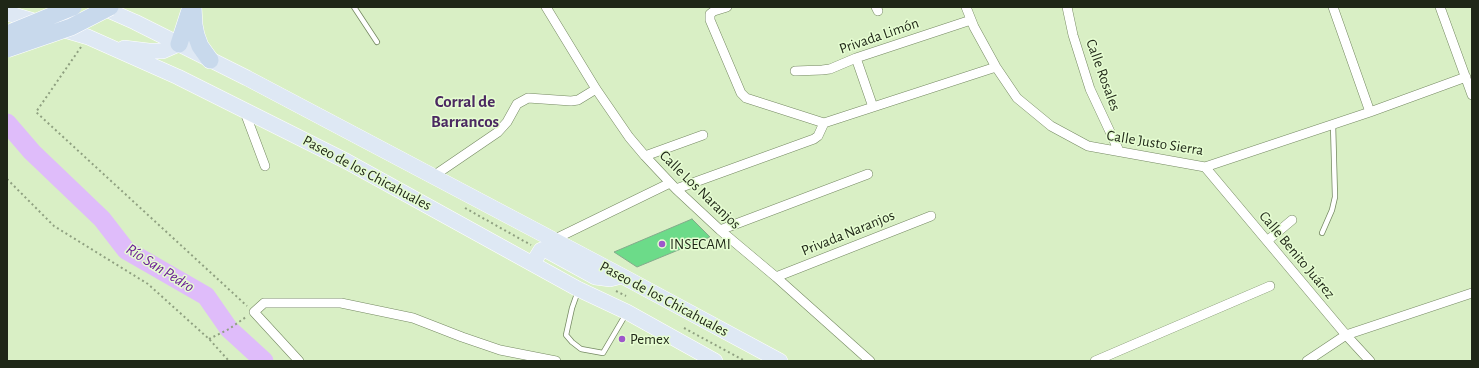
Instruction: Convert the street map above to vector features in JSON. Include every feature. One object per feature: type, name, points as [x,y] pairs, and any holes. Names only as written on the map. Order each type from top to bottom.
[{"type":"highway","points":[[7,34],[73,7]]},
{"type":"highway","points":[[7,49],[71,27],[110,7]]},
{"type":"highway","points":[[179,44],[192,7]]},
{"type":"highway","points":[[192,7],[196,35],[200,46],[210,60]]},
{"type":"main road","name":"Paseo de los Chicahuales","points":[[101,7],[116,13],[254,82],[780,361]]},
{"type":"main road","name":"Paseo de los Chicahuales","points":[[7,13],[88,37],[178,77],[346,161],[578,289],[630,306],[715,361]]},
{"type":"main road","points":[[107,45],[149,51],[163,51],[179,44]]},
{"type":"main road","points":[[533,263],[541,250],[544,249],[595,277],[610,279],[622,276]]},
{"type":"street","name":"Calle Los Naranjos","points":[[546,7],[596,89],[629,137],[645,156],[673,186],[720,230],[776,277],[870,361]]},
{"type":"street","points":[[728,7],[714,11],[710,14],[710,20],[741,93],[746,98],[824,123],[996,67]]},
{"type":"street","name":"Calle Justo Sierra","points":[[966,7],[971,20],[996,67],[1017,98],[1051,126],[1088,146],[1205,167],[1466,78]]},
{"type":"street","name":"Calle Rosales","points":[[1067,7],[1073,35],[1090,89],[1119,151]]},
{"type":"street","points":[[1333,7],[1370,112]]},
{"type":"street","points":[[1440,7],[1472,95]]},
{"type":"street","name":"Privada Limón","points":[[795,71],[822,70],[971,20]]},
{"type":"street","points":[[856,58],[873,107]]},
{"type":"street","points":[[432,177],[498,132],[507,122],[517,104],[528,98],[571,101],[578,100],[596,89]]},
{"type":"street","points":[[244,110],[265,166]]},
{"type":"street","points":[[554,240],[673,186],[814,139],[818,136],[824,123]]},
{"type":"street","points":[[645,156],[703,135]]},
{"type":"street","name":"Calle Benito Juárez","points":[[1205,167],[1346,335],[1370,361]]},
{"type":"street","points":[[720,230],[868,174]]},
{"type":"street","name":"Privada Naranjos","points":[[776,277],[931,216]]},
{"type":"street","points":[[1267,241],[1292,220]]},
{"type":"street","points":[[1095,361],[1270,286]]},
{"type":"street","points":[[1307,361],[1346,335],[1472,293]]},
{"type":"street","points":[[299,361],[254,312],[264,303],[341,303],[413,318],[500,350],[556,361]]},
{"type":"lane","points":[[354,7],[377,42]]},
{"type":"lane","points":[[1322,233],[1336,197],[1333,124]]},
{"type":"lane","points":[[578,289],[566,335],[581,349],[602,353],[630,306]]},
{"type":"path","points":[[88,37],[36,112],[254,312],[229,329],[209,339]]},
{"type":"path","points":[[7,179],[54,226],[148,284],[209,339],[229,361]]},
{"type":"path","points":[[465,209],[541,250]]},
{"type":"path","points":[[612,288],[630,306]]},
{"type":"path","points":[[682,327],[745,361]]},
{"type":"building","name":"INSECAMI","points":[[692,219],[710,237],[637,267],[614,252]]},
{"type":"waterway","name":"Río San Pedro","points":[[7,123],[32,152],[102,219],[126,250],[206,296],[229,329],[264,361]]},
{"type":"place","name":"INSECAMI","points":[[662,244]]},
{"type":"place","name":"Pemex","points":[[622,339]]},
{"type":"district","name":"Corral de Barrancos","points":[[465,112]]}]
